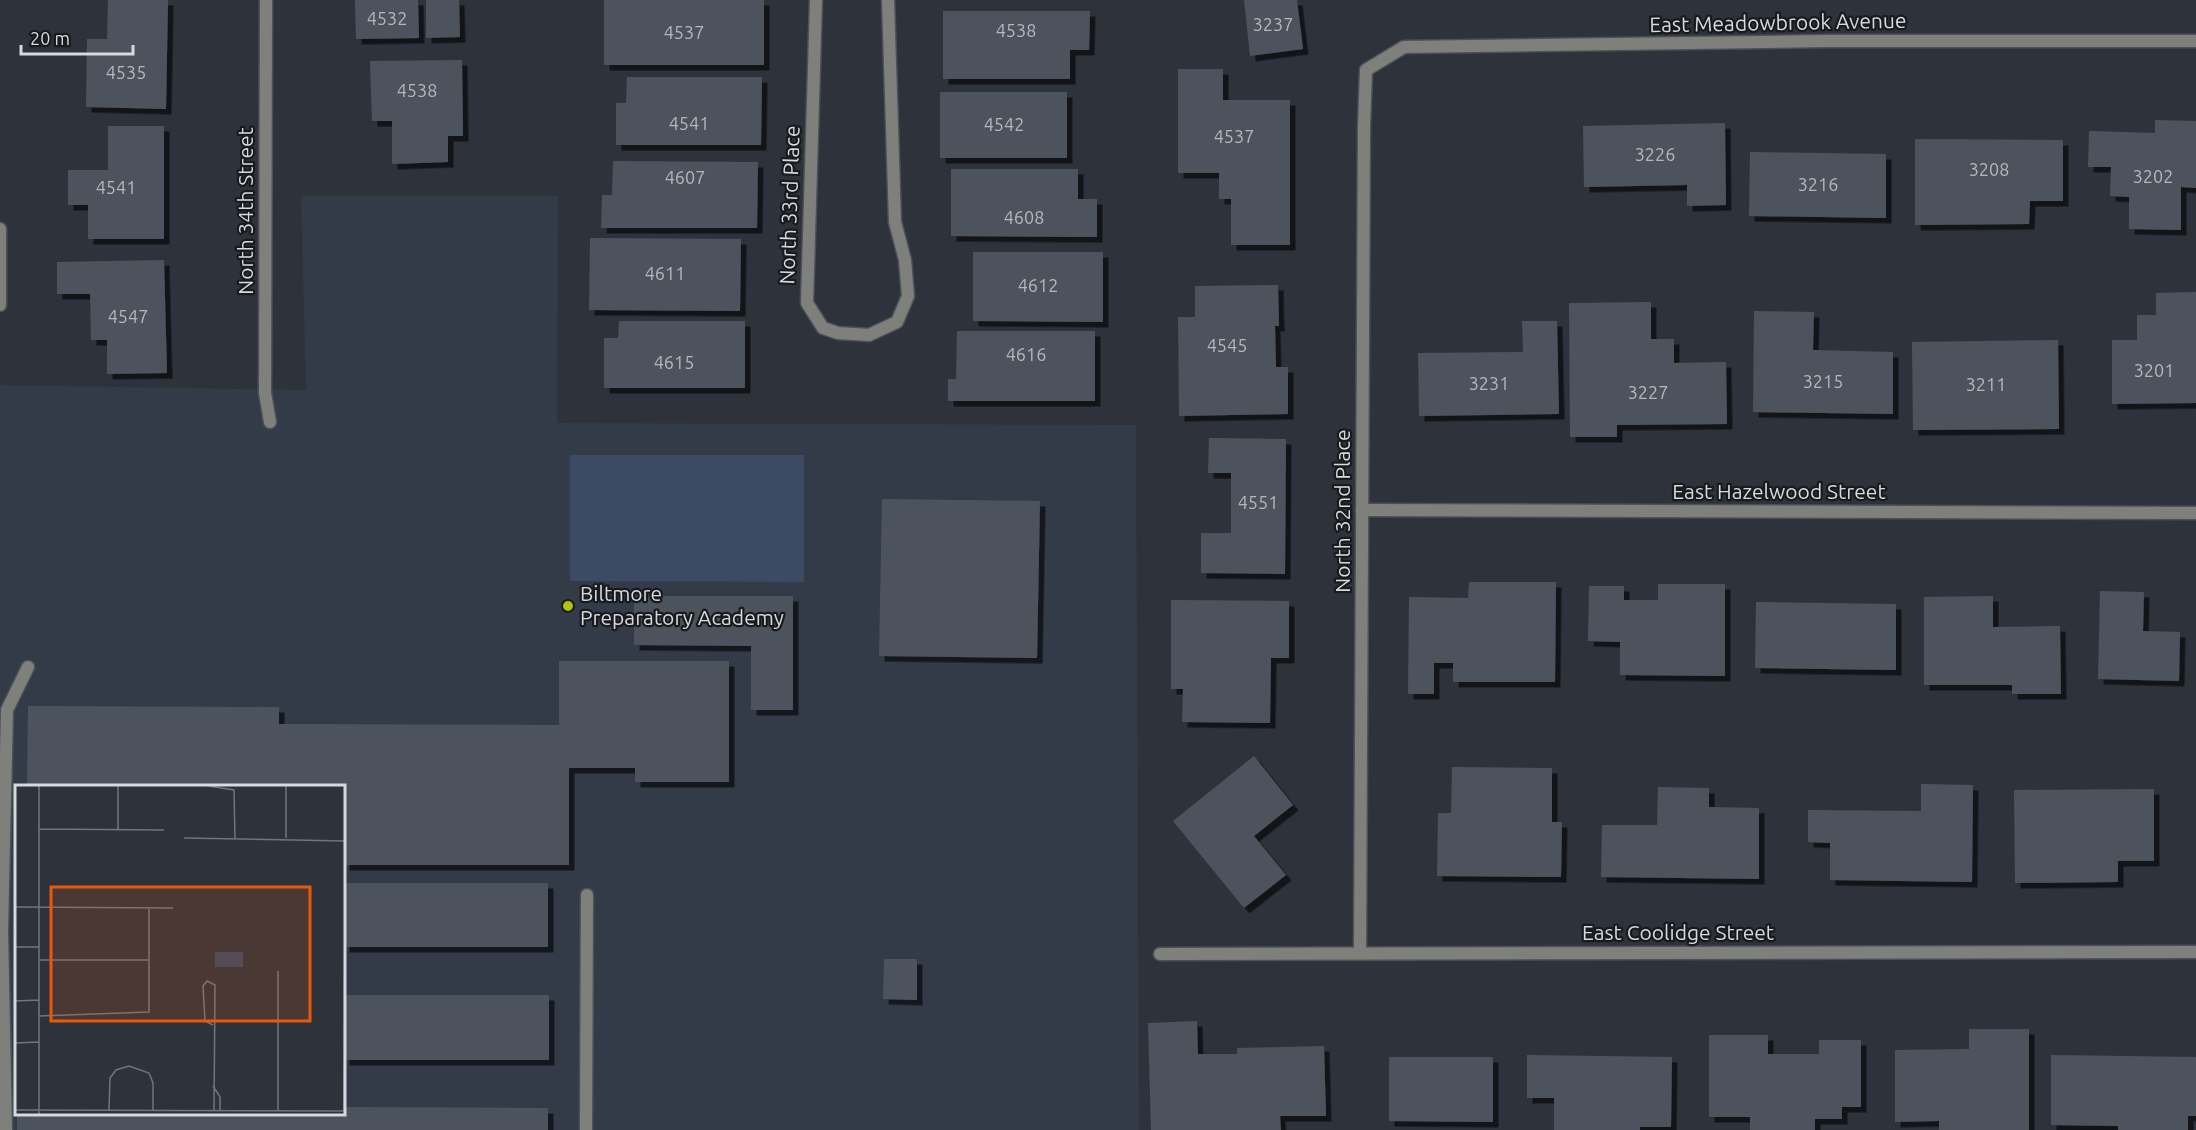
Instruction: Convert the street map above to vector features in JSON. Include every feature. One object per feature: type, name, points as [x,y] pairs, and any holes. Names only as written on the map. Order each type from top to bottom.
[{"type":"street","name":"North 34th Street","points":[[266,0],[266,393],[270,422]]},
{"type":"street","name":"North 33rd Place","points":[[816,0],[807,303],[823,328],[838,333],[868,335],[897,322],[908,296],[906,260],[895,222],[888,0]]},
{"type":"street","name":"East Meadowbrook Avenue","points":[[1366,70],[1404,48],[1825,41],[2196,41]]},
{"type":"street","name":"North 32nd Place","points":[[1360,953],[1366,70]]},
{"type":"street","points":[[0,230],[0,305]]},
{"type":"street","name":"East Hazelwood Street","points":[[1362,510],[2196,513]]},
{"type":"street","points":[[6,1130],[2,918],[6,710],[28,667]]},
{"type":"street","points":[[586,1130],[587,895]]},
{"type":"street","name":"East Coolidge Street","points":[[1160,954],[2196,952]]},
{"type":"shaded area","name":"Biltmore Preparatory Academy","points":[[301,196],[558,196],[557,423],[1136,425],[1139,1130],[0,1130],[0,385],[306,390]]},
{"type":"shaded area","points":[[570,455],[804,455],[804,582],[570,581]]},
{"type":"building","points":[[108,0],[168,0],[166,109],[86,107],[87,39],[107,39]]},
{"type":"building","points":[[355,0],[418,0],[419,38],[356,39]]},
{"type":"building","points":[[426,0],[459,0],[460,37],[426,38]]},
{"type":"building","points":[[604,0],[764,0],[764,65],[604,65]]},
{"type":"building","points":[[1244,0],[1297,0],[1303,49],[1250,56]]},
{"type":"building","points":[[943,11],[1090,11],[1089,50],[1070,50],[1070,79],[943,79]]},
{"type":"building","points":[[462,60],[463,136],[448,136],[448,162],[392,164],[392,121],[372,121],[370,61]]},
{"type":"building","points":[[1178,69],[1223,69],[1223,100],[1290,100],[1290,245],[1231,245],[1231,199],[1219,199],[1219,173],[1178,173]]},
{"type":"building","points":[[627,77],[762,77],[761,145],[616,145],[616,103],[626,103]]},
{"type":"building","points":[[940,92],[1067,92],[1067,158],[940,158]]},
{"type":"building","points":[[2155,120],[2196,121],[2196,188],[2181,187],[2181,230],[2129,229],[2129,197],[2110,196],[2111,167],[2088,167],[2089,131],[2155,133]]},
{"type":"building","points":[[1725,123],[1726,205],[1687,206],[1687,185],[1584,187],[1583,126]]},
{"type":"building","points":[[108,126],[164,126],[164,239],[88,239],[88,205],[68,205],[68,170],[108,170]]},
{"type":"building","points":[[1915,139],[2063,140],[2063,201],[2030,201],[2029,224],[1915,225]]},
{"type":"building","points":[[1750,152],[1886,154],[1886,218],[1749,216]]},
{"type":"building","points":[[613,161],[758,162],[757,228],[601,228],[602,195],[612,195]]},
{"type":"building","points":[[951,169],[1078,169],[1078,199],[1097,199],[1097,237],[951,236]]},
{"type":"building","points":[[590,238],[741,239],[740,311],[589,310]]},
{"type":"building","points":[[973,252],[1103,252],[1103,322],[973,321]]},
{"type":"building","points":[[164,260],[167,373],[107,374],[107,340],[91,340],[90,294],[57,294],[57,262]]},
{"type":"building","points":[[1278,285],[1279,326],[1275,326],[1276,367],[1288,367],[1288,414],[1179,416],[1178,317],[1195,317],[1195,286]]},
{"type":"building","points":[[2196,292],[2196,403],[2112,404],[2112,340],[2137,340],[2137,315],[2156,315],[2156,293]]},
{"type":"building","points":[[1651,302],[1651,339],[1674,339],[1674,363],[1726,362],[1727,424],[1617,425],[1617,437],[1570,437],[1569,303]]},
{"type":"building","points":[[1754,311],[1814,312],[1813,350],[1893,352],[1893,414],[1753,412]]},
{"type":"building","points":[[619,321],[745,321],[745,388],[604,388],[604,338],[618,338]]},
{"type":"building","points":[[1522,321],[1557,321],[1559,414],[1419,416],[1418,353],[1523,352]]},
{"type":"building","points":[[957,331],[1095,331],[1095,401],[948,401],[948,379],[956,379]]},
{"type":"building","points":[[2058,340],[2059,429],[1913,430],[1912,342]]},
{"type":"building","points":[[1209,438],[1286,439],[1285,574],[1201,573],[1201,533],[1231,533],[1231,473],[1208,473]]},
{"type":"building","points":[[882,499],[1040,501],[1037,658],[879,656]]},
{"type":"building","points":[[1469,582],[1556,582],[1555,682],[1453,682],[1453,663],[1434,663],[1434,694],[1408,694],[1409,597],[1468,598]]},
{"type":"building","points":[[1658,584],[1725,584],[1725,676],[1620,675],[1620,642],[1588,641],[1589,586],[1624,586],[1624,600],[1658,600]]},
{"type":"building","points":[[2100,591],[2144,592],[2143,631],[2180,632],[2179,681],[2098,679]]},
{"type":"building","points":[[634,596],[793,596],[793,710],[751,710],[751,646],[634,645]]},
{"type":"building","points":[[1993,596],[1993,627],[2060,626],[2061,694],[2012,694],[2012,685],[1924,685],[1924,597]]},
{"type":"building","points":[[1171,600],[1289,601],[1289,658],[1271,658],[1270,723],[1182,722],[1183,689],[1171,689]]},
{"type":"building","points":[[1756,602],[1896,604],[1896,670],[1755,668]]},
{"type":"building","points":[[559,661],[729,661],[729,782],[635,782],[635,768],[569,768],[569,865],[345,865],[345,785],[27,785],[28,706],[279,707],[279,724],[559,725]]},
{"type":"building","points":[[1254,756],[1293,805],[1254,836],[1286,875],[1244,908],[1173,821]]},
{"type":"building","points":[[1452,767],[1552,768],[1552,822],[1562,822],[1561,877],[1437,876],[1438,813],[1451,813]]},
{"type":"building","points":[[1921,784],[1973,785],[1972,882],[1830,880],[1830,843],[1808,842],[1808,810],[1921,811]]},
{"type":"building","points":[[1658,787],[1709,788],[1709,807],[1759,808],[1759,879],[1601,877],[1602,825],[1657,825]]},
{"type":"building","points":[[2154,789],[2154,861],[2118,861],[2118,882],[2015,883],[2014,790]]},
{"type":"building","points":[[345,883],[548,883],[548,947],[345,947]]},
{"type":"building","points":[[884,959],[917,959],[917,1000],[883,999]]},
{"type":"building","points":[[345,995],[549,995],[549,1060],[345,1060]]},
{"type":"building","points":[[1197,1021],[1198,1054],[1237,1054],[1237,1048],[1324,1046],[1326,1116],[1280,1116],[1281,1130],[1151,1130],[1148,1023]]},
{"type":"building","points":[[1969,1029],[2029,1029],[2029,1130],[1939,1130],[1939,1121],[1895,1122],[1895,1050],[1969,1049]]},
{"type":"building","points":[[1709,1035],[1768,1035],[1768,1054],[1819,1054],[1819,1040],[1861,1040],[1861,1107],[1842,1107],[1842,1119],[1815,1119],[1815,1130],[1750,1130],[1750,1117],[1709,1117]]},
{"type":"building","points":[[1527,1055],[1672,1057],[1671,1127],[1640,1127],[1640,1130],[1554,1130],[1554,1098],[1527,1098]]},
{"type":"building","points":[[2051,1055],[2196,1057],[2196,1116],[2188,1116],[2188,1130],[2118,1130],[2118,1126],[2051,1125]]},
{"type":"building","points":[[1389,1057],[1493,1057],[1493,1122],[1389,1121]]},
{"type":"building","points":[[345,1107],[548,1108],[548,1130],[17,1130],[17,1115],[345,1115]]},
{"type":"place","name":"Biltmore Preparatory Academy","points":[[568,606]]}]
